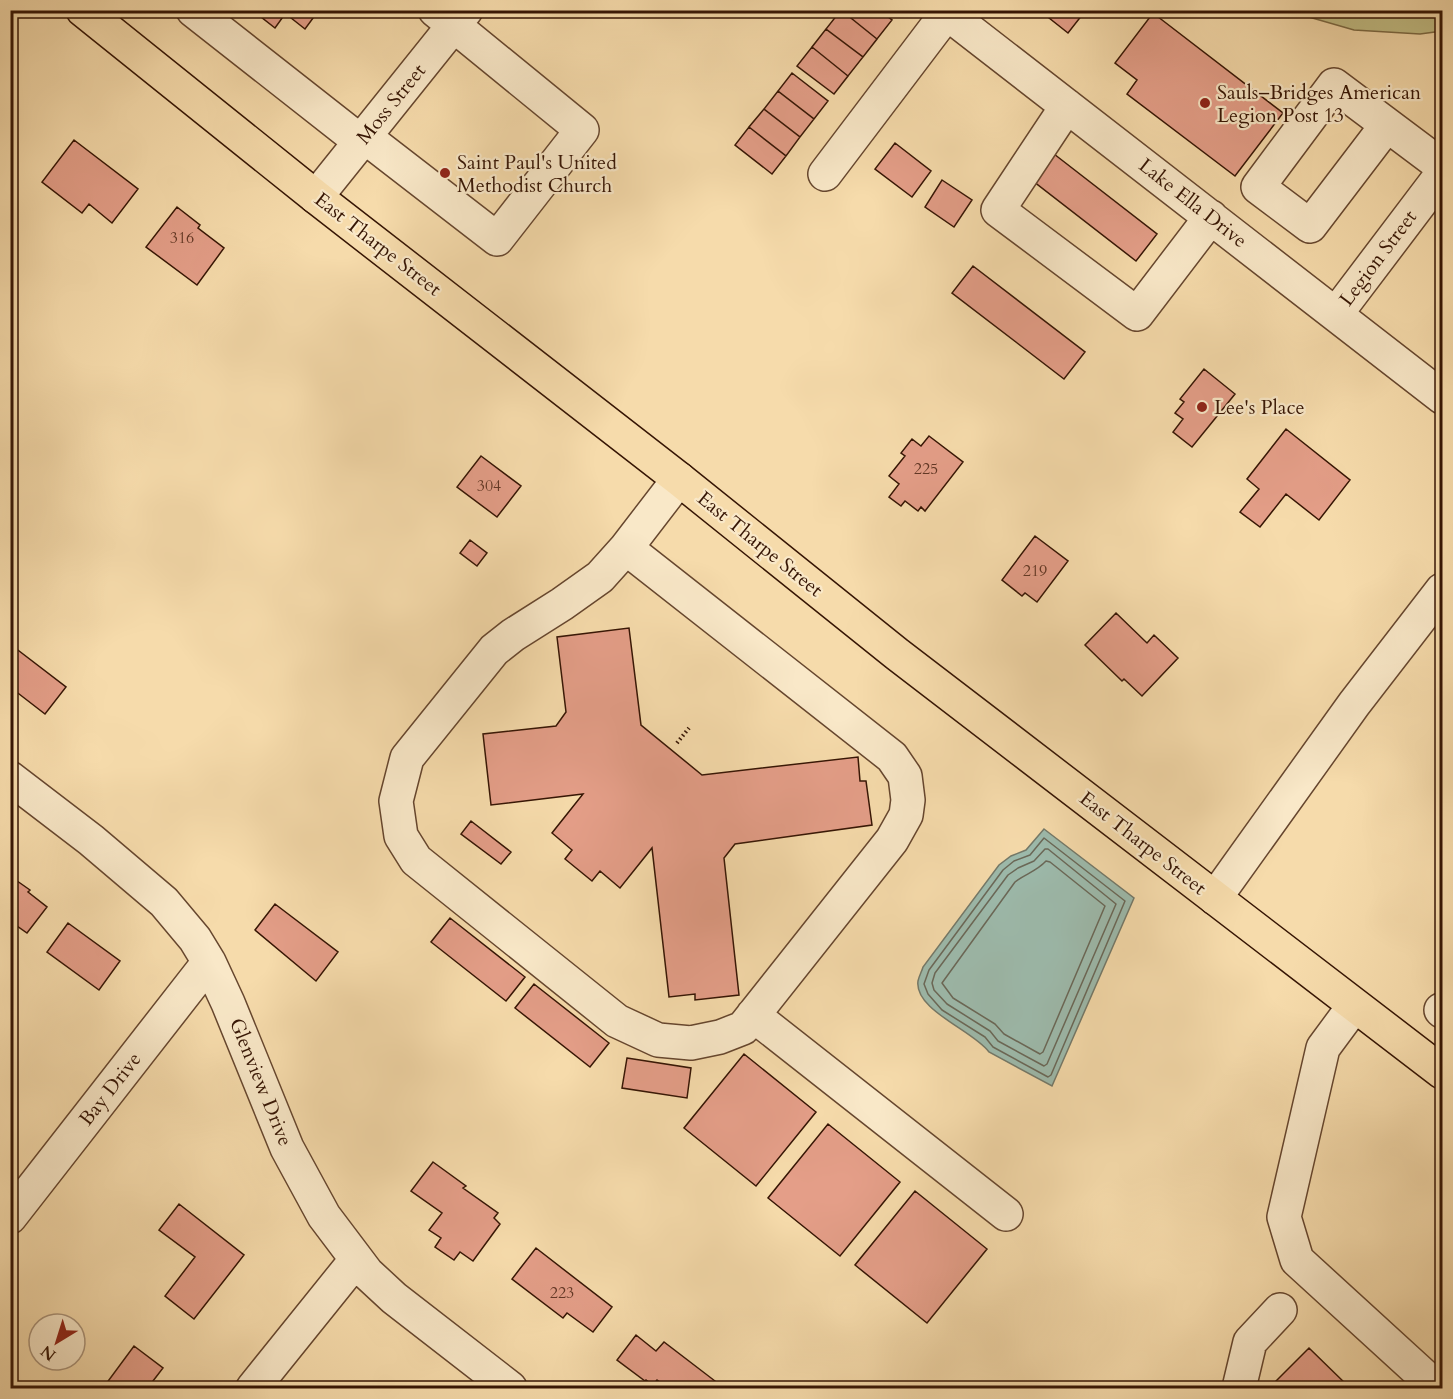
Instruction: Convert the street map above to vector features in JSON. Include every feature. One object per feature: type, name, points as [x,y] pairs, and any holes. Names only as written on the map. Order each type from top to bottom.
[{"type":"main road","name":"East Tharpe Street","points":[[83,10],[316,197],[679,479],[897,654],[1442,1072]]},
{"type":"street","points":[[193,10],[497,239],[582,130],[452,16]]},
{"type":"street","points":[[825,174],[951,14]]},
{"type":"street","name":"Lake Ella Drive","points":[[951,14],[1443,397]]},
{"type":"street","name":"Moss Street","points":[[316,197],[363,139],[452,16]]},
{"type":"street","points":[[1067,106],[998,210],[1137,314],[1210,217]]},
{"type":"street","points":[[1387,125],[1443,166]]},
{"type":"street","name":"Legion Street","points":[[1336,314],[1443,174]]},
{"type":"street","points":[[626,548],[892,757],[905,776],[908,800],[906,815],[892,840],[743,1028],[720,1037],[691,1043],[658,1040],[617,1021],[416,860],[401,836],[396,801],[407,758],[494,650],[600,577],[626,548],[679,479]]},
{"type":"street","points":[[1215,898],[1354,704],[1443,590]]},
{"type":"street","name":"Glenview Drive","points":[[10,778],[91,840],[164,902],[195,939],[209,962],[228,1003],[287,1148],[324,1215],[356,1260],[394,1298],[510,1389]]},
{"type":"street","name":"Bay Drive","points":[[10,1216],[209,962]]},
{"type":"street","points":[[1354,1006],[1323,1048],[1284,1216],[1297,1260],[1437,1389]]},
{"type":"street","points":[[753,1015],[1006,1214]]},
{"type":"street","points":[[253,1389],[356,1260]]},
{"type":"street","points":[[1239,1389],[1250,1342],[1280,1310]]},
{"type":"path","points":[[677,744],[689,728]]},
{"type":"shaded area","points":[[1288,11],[1442,11],[1442,31],[1420,34],[1354,30]]},
{"type":"water","points":[[1044,829],[1134,898],[1052,1086],[989,1052],[971,1036],[946,1020],[925,1001],[919,992],[918,981],[923,967],[999,865],[1011,856],[1026,850]]},
{"type":"building","points":[[252,10],[281,10],[285,14],[275,28]]},
{"type":"building","points":[[281,10],[319,10],[305,29]]},
{"type":"building","points":[[841,10],[879,10],[892,20],[877,39]]},
{"type":"building","points":[[841,10],[877,39],[863,57],[826,29]]},
{"type":"building","points":[[1039,10],[1086,10],[1068,33]]},
{"type":"building","name":"Sauls–Bridges American Legion Post 13","points":[[1153,13],[1283,113],[1235,176],[1127,94],[1137,80],[1115,63]]},
{"type":"building","points":[[826,29],[863,57],[848,76],[812,47]]},
{"type":"building","points":[[812,47],[848,76],[834,94],[797,66]]},
{"type":"building","points":[[792,73],[828,101],[814,119],[778,91]]},
{"type":"building","points":[[778,91],[814,119],[800,137],[764,109]]},
{"type":"building","points":[[764,109],[800,137],[786,156],[749,127]]},
{"type":"building","points":[[749,127],[786,156],[772,174],[735,145]]},
{"type":"building","points":[[74,140],[138,189],[112,223],[89,204],[82,213],[42,182]]},
{"type":"building","points":[[895,143],[931,171],[912,197],[875,169]]},
{"type":"building","points":[[1054,154],[1157,234],[1136,261],[1033,181]]},
{"type":"building","points":[[942,180],[972,200],[954,227],[925,207]]},
{"type":"building","points":[[177,207],[200,225],[198,228],[224,248],[197,285],[146,247]]},
{"type":"building","points":[[973,266],[1085,352],[1064,379],[952,293]]},
{"type":"building","name":"Lee's Place","points":[[1204,369],[1235,394],[1192,447],[1173,432],[1183,419],[1175,413],[1184,402],[1180,399]]},
{"type":"building","points":[[1286,429],[1350,480],[1319,520],[1286,494],[1260,527],[1240,512],[1259,489],[1247,479]]},
{"type":"building","points":[[929,436],[963,462],[925,511],[921,507],[918,511],[905,501],[901,506],[889,497],[899,484],[889,476],[905,456],[901,453],[912,439],[921,446]]},
{"type":"building","points":[[481,456],[521,486],[497,517],[457,487]]},
{"type":"building","points":[[1035,536],[1068,561],[1037,602],[1025,593],[1022,596],[1002,580]]},
{"type":"building","points":[[470,540],[487,553],[477,566],[460,553]]},
{"type":"building","points":[[1116,613],[1147,643],[1154,635],[1178,658],[1142,696],[1124,679],[1122,681],[1085,645]]},
{"type":"building","points":[[629,628],[641,725],[702,775],[858,757],[860,781],[866,781],[872,825],[735,844],[724,858],[739,995],[695,1000],[695,994],[669,997],[652,848],[620,888],[600,871],[592,881],[565,859],[572,850],[552,833],[583,794],[491,805],[483,734],[556,726],[566,712],[557,637]]},
{"type":"building","points":[[10,644],[66,687],[45,714],[10,687]]},
{"type":"building","points":[[471,821],[511,852],[501,864],[461,834]]},
{"type":"building","points":[[10,876],[30,890],[28,892],[47,907],[27,933],[10,921]]},
{"type":"building","points":[[275,904],[338,952],[316,981],[255,930]]},
{"type":"building","points":[[450,918],[525,977],[506,1001],[431,942]]},
{"type":"building","points":[[68,923],[120,961],[99,990],[47,952]]},
{"type":"building","points":[[534,984],[609,1043],[590,1067],[515,1008]]},
{"type":"building","points":[[744,1054],[816,1112],[756,1186],[684,1128]]},
{"type":"building","points":[[627,1058],[691,1068],[687,1098],[622,1088]]},
{"type":"building","points":[[828,1124],[900,1182],[840,1256],[768,1198]]},
{"type":"building","points":[[433,1162],[466,1186],[463,1188],[498,1213],[494,1218],[500,1224],[473,1261],[460,1252],[454,1260],[435,1247],[441,1238],[429,1230],[442,1213],[411,1191]]},
{"type":"building","points":[[915,1191],[987,1249],[927,1323],[855,1265]]},
{"type":"building","points":[[179,1204],[244,1255],[194,1319],[165,1296],[195,1257],[159,1230]]},
{"type":"building","points":[[536,1248],[612,1307],[593,1332],[567,1313],[563,1318],[512,1279]]},
{"type":"building","points":[[636,1335],[656,1351],[664,1342],[715,1381],[709,1388],[668,1388],[657,1380],[653,1385],[645,1381],[617,1360]]},
{"type":"building","points":[[134,1346],[163,1368],[153,1381],[161,1388],[103,1388]]},
{"type":"building","points":[[1309,1348],[1350,1388],[1269,1388]]},
{"type":"place","name":"Sauls–Bridges American Legion Post 13","points":[[1205,103]]},
{"type":"place","name":"Saint Paul's United Methodist Church","points":[[445,173]]},
{"type":"place","name":"Lee's Place","points":[[1202,407]]}]
